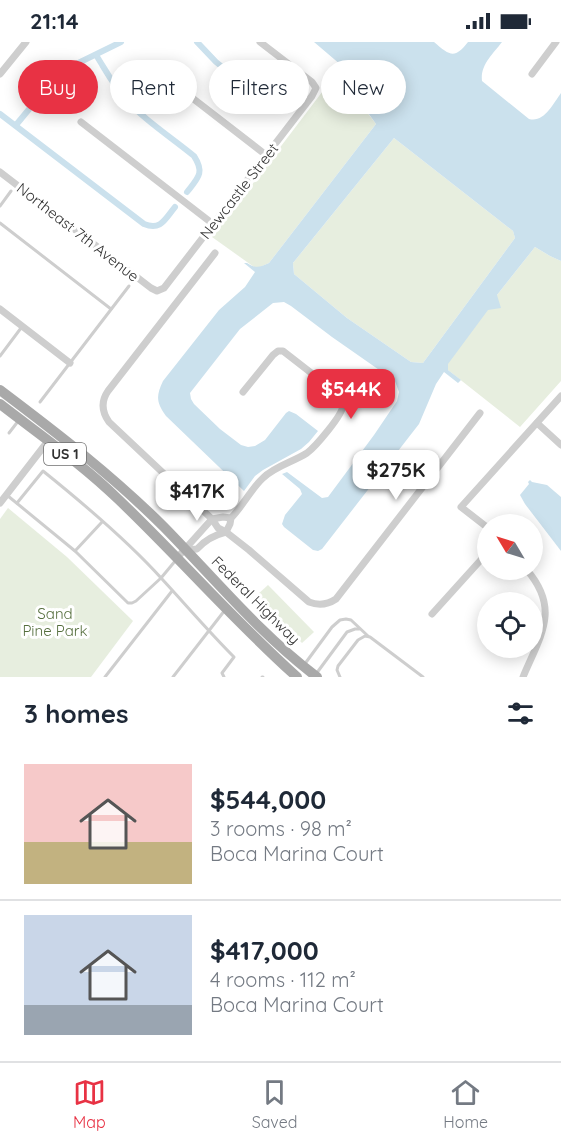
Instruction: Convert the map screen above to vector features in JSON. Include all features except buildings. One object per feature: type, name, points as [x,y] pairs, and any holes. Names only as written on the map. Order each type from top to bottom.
[{"type":"main road","name":"Federal Highway","points":[[0,390],[115,496],[296,677]]},
{"type":"main road","points":[[0,404],[24,423],[52,436]]},
{"type":"main road","name":"Federal Highway","points":[[52,436],[74,447],[123,488],[260,627],[303,666]]},
{"type":"main road","points":[[296,677],[303,666]]},
{"type":"main road","name":"US 1","points":[[303,666],[315,676]]},
{"type":"street","points":[[0,74],[26,42]]},
{"type":"street","name":"Newcastle Street","points":[[158,291],[164,288],[316,88],[312,82],[260,42]]},
{"type":"street","points":[[532,74],[556,42]]},
{"type":"street","points":[[197,102],[266,155]]},
{"type":"street","points":[[81,122],[213,224]]},
{"type":"street","name":"Northeast 7th Avenue","points":[[0,172],[151,288],[158,291]]},
{"type":"street","points":[[215,253],[105,395],[103,406],[109,422],[212,519],[218,528],[226,532],[309,602],[320,605],[336,599],[480,413]]},
{"type":"street","points":[[0,309],[70,363]]},
{"type":"street","points":[[186,550],[196,549],[203,542],[226,532],[231,518],[259,482],[267,474],[305,454],[319,442],[340,414],[343,405],[337,393],[283,351],[278,351],[273,355],[243,392]]},
{"type":"street","points":[[477,519],[461,507],[561,396]]},
{"type":"street","points":[[537,423],[561,445]]},
{"type":"street","points":[[0,503],[52,436]]},
{"type":"street","points":[[177,558],[212,519],[231,518]]},
{"type":"street","points":[[432,614],[477,564]]},
{"type":"street","points":[[523,677],[542,632],[546,613],[543,594],[535,580]]},
{"type":"lane","points":[[0,206],[11,191]]},
{"type":"lane","points":[[0,223],[111,309]]},
{"type":"lane","points":[[40,402],[129,286]]},
{"type":"lane","points":[[0,356],[22,326]]},
{"type":"lane","points":[[9,433],[24,423]]},
{"type":"lane","points":[[16,503],[43,471],[102,521],[161,579],[234,657],[222,673],[224,677]]},
{"type":"lane","points":[[6,495],[75,551],[128,603],[136,601],[161,579],[177,558]]},
{"type":"lane","points":[[75,551],[102,521]]},
{"type":"lane","points":[[105,677],[172,591]]},
{"type":"lane","points":[[173,677],[226,609]]},
{"type":"lane","points":[[303,666],[332,627],[340,620],[346,619],[351,620],[423,677]]},
{"type":"lane","points":[[315,676],[347,632],[362,630]]},
{"type":"lane","points":[[340,677],[338,666],[358,640],[365,636],[370,637]]},
{"type":"green space","points":[[321,93],[321,114],[368,114],[376,124],[269,263],[254,267],[212,237],[305,114],[309,114],[309,109]]},
{"type":"green space","points":[[394,138],[513,231],[515,238],[423,363],[411,362],[347,318],[294,274],[293,263]]},
{"type":"green space","points":[[535,247],[561,261],[561,381],[520,427],[448,370],[447,364]]},
{"type":"green space","name":"Sand Pine Park","points":[[8,508],[67,557],[133,621],[91,677],[0,677],[0,519]]},
{"type":"green space","points":[[268,585],[314,632],[302,643],[256,596]]},
{"type":"water","points":[[314,42],[434,42],[452,54],[468,42],[502,42],[485,65],[482,81],[529,119],[544,115],[561,93],[561,261],[535,247],[497,295],[501,308],[488,310],[448,364],[448,370],[461,380],[458,383],[444,372],[436,384],[419,424],[322,549],[318,551],[313,550],[282,524],[285,515],[302,494],[300,489],[282,474],[287,472],[322,498],[328,497],[397,401],[399,392],[395,381],[291,306],[284,302],[273,303],[240,329],[190,393],[194,404],[241,445],[255,446],[265,440],[289,411],[318,431],[301,449],[255,476],[244,491],[166,416],[160,407],[158,395],[163,381],[219,310],[245,287],[255,272],[244,263],[258,267],[269,263],[376,124],[369,114],[406,114],[406,60],[335,60]],"holes":[[[394,138],[513,231],[515,238],[423,363],[411,362],[347,318],[294,274],[293,263]]]},
{"type":"water","points":[[530,480],[547,485],[561,497],[561,551],[543,528],[543,514],[533,514],[520,495],[529,484]]},
{"type":"waterway","points":[[16,125],[64,70],[121,42]]},
{"type":"waterway","points":[[197,42],[214,60]]},
{"type":"waterway","points":[[96,55],[117,88],[132,106],[194,156],[200,171],[187,192]]},
{"type":"waterway","points":[[0,114],[144,224],[159,225],[175,207]]}]
